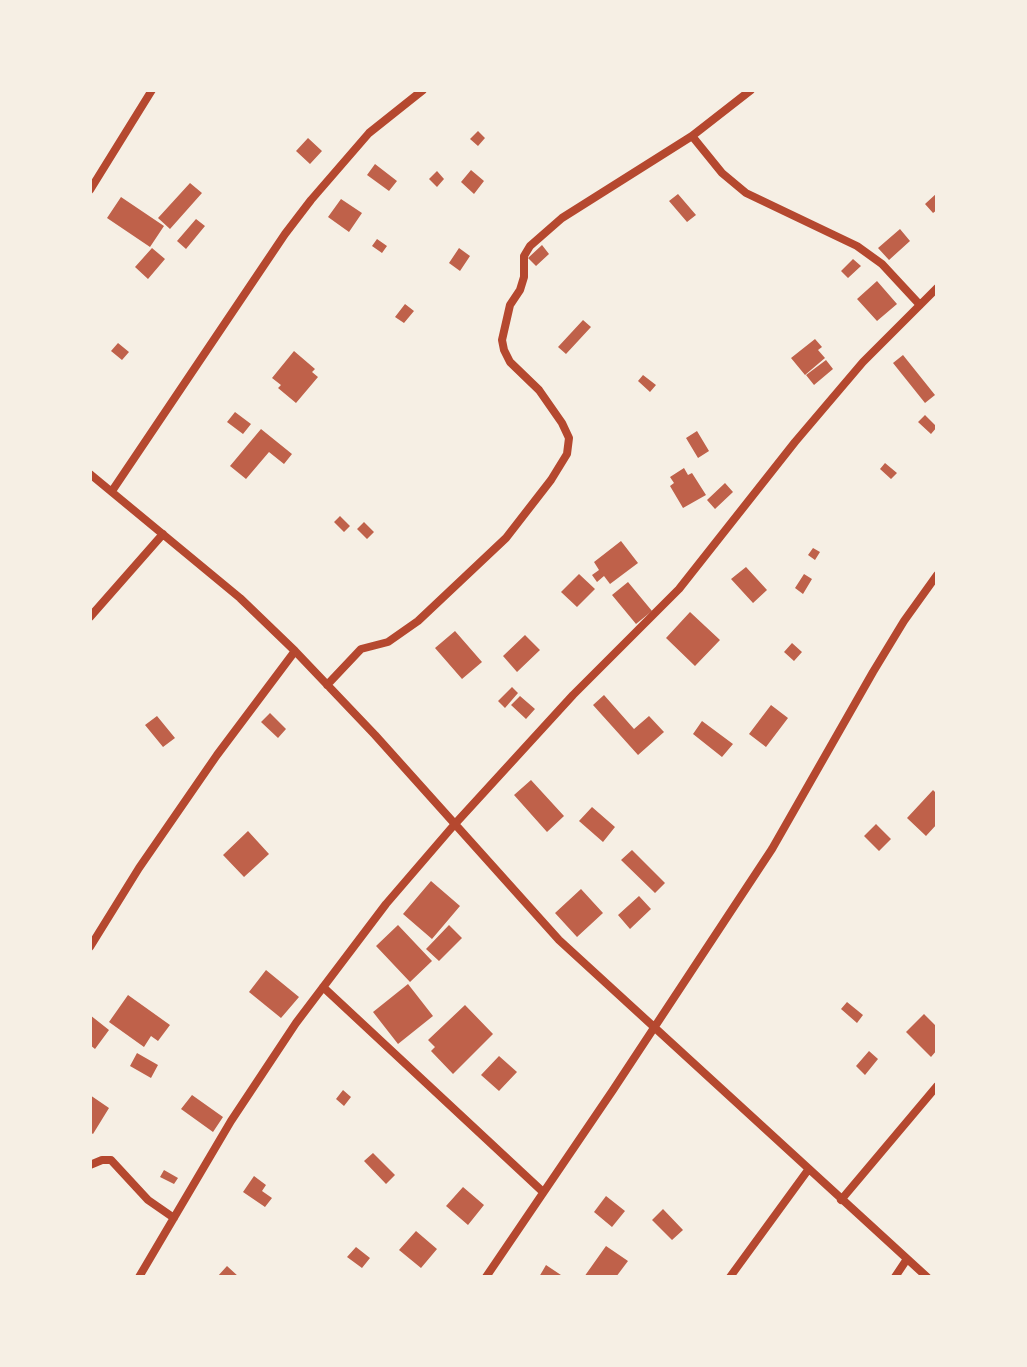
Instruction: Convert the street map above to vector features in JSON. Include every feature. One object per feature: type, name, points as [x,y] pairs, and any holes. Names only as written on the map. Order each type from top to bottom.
[{"type":"street","points":[[90,190],[152,90]]},
{"type":"street","points":[[112,491],[311,200],[369,133],[423,90]]},
{"type":"street","points":[[327,685],[361,649],[388,642],[418,621],[506,538],[567,454],[569,438],[562,423],[539,390],[510,362],[504,350],[502,340],[510,305],[524,277],[524,256],[539,237],[562,218],[692,136],[751,90]]},
{"type":"street","points":[[692,136],[722,173],[746,193],[857,246],[882,264],[920,305]]},
{"type":"street","points":[[139,1277],[231,1121],[323,987],[386,904],[573,695],[679,589],[795,442],[863,362],[937,288]]},
{"type":"street","points":[[90,474],[240,598],[327,685],[559,940],[927,1277]]},
{"type":"street","points":[[90,617],[163,534]]},
{"type":"street","points":[[486,1277],[772,849],[881,660],[937,575]]},
{"type":"street","points":[[90,947],[139,868],[217,755],[295,651]]},
{"type":"street","points":[[323,987],[542,1191]]},
{"type":"street","points":[[841,1200],[937,1086]]},
{"type":"street","points":[[90,1165],[111,1160],[148,1200],[174,1218]]},
{"type":"street","points":[[730,1277],[808,1170]]},
{"type":"street","points":[[895,1277],[907,1259]]},
{"type":"building","points":[[478,131],[485,138],[478,146],[470,139]]},
{"type":"building","points":[[308,138],[322,151],[310,164],[296,151]]},
{"type":"building","points":[[375,164],[397,181],[389,191],[367,175]]},
{"type":"building","points":[[471,170],[484,181],[474,194],[461,182]]},
{"type":"building","points":[[437,171],[444,179],[437,187],[429,179]]},
{"type":"building","points":[[190,183],[202,193],[170,229],[158,218]]},
{"type":"building","points":[[937,193],[937,210],[933,213],[925,204]]},
{"type":"building","points":[[678,194],[696,215],[687,222],[669,201]]},
{"type":"building","points":[[121,197],[164,226],[150,247],[107,218]]},
{"type":"building","points":[[341,199],[362,213],[349,232],[328,217]]},
{"type":"building","points":[[196,219],[205,226],[186,249],[177,241]]},
{"type":"building","points":[[900,229],[910,241],[889,260],[878,248]]},
{"type":"building","points":[[377,239],[387,246],[382,253],[372,246]]},
{"type":"building","points":[[542,245],[549,254],[536,266],[528,258]]},
{"type":"building","points":[[152,248],[165,259],[148,279],[135,267]]},
{"type":"building","points":[[459,248],[470,256],[460,271],[449,263]]},
{"type":"building","points":[[853,259],[861,266],[848,278],[841,271]]},
{"type":"building","points":[[877,281],[897,304],[877,321],[857,299]]},
{"type":"building","points":[[405,304],[414,311],[404,323],[395,317]]},
{"type":"building","points":[[583,320],[591,327],[566,354],[558,347]]},
{"type":"building","points":[[815,339],[822,347],[818,350],[825,358],[805,375],[791,358]]},
{"type":"building","points":[[118,343],[129,352],[122,360],[111,351]]},
{"type":"building","points":[[294,351],[315,369],[312,372],[318,377],[296,403],[278,388],[281,385],[272,378]]},
{"type":"building","points":[[903,355],[935,395],[925,403],[893,363]]},
{"type":"building","points":[[826,360],[833,369],[814,385],[806,375]]},
{"type":"building","points":[[643,375],[656,385],[650,392],[638,381]]},
{"type":"building","points":[[235,412],[251,424],[243,434],[227,422]]},
{"type":"building","points":[[925,415],[937,427],[931,434],[918,422]]},
{"type":"building","points":[[261,429],[292,454],[284,464],[269,452],[246,479],[230,466]]},
{"type":"building","points":[[697,431],[709,451],[698,458],[686,438]]},
{"type":"building","points":[[885,463],[897,473],[891,479],[880,469]]},
{"type":"building","points":[[684,468],[688,475],[692,473],[706,495],[683,508],[670,486],[674,483],[670,477]]},
{"type":"building","points":[[725,483],[733,492],[715,509],[707,500]]},
{"type":"building","points":[[340,516],[350,526],[344,532],[334,522]]},
{"type":"building","points":[[364,522],[374,532],[367,539],[357,529]]},
{"type":"building","points":[[621,541],[638,563],[610,584],[604,576],[597,582],[592,575],[599,570],[594,562]]},
{"type":"building","points":[[813,548],[820,552],[815,560],[808,555]]},
{"type":"building","points":[[746,567],[767,590],[753,603],[731,579]]},
{"type":"building","points":[[579,574],[595,589],[577,607],[561,592]]},
{"type":"building","points":[[804,574],[812,579],[803,594],[795,588]]},
{"type":"building","points":[[628,582],[652,611],[636,624],[612,595]]},
{"type":"building","points":[[690,612],[720,640],[695,666],[666,638]]},
{"type":"building","points":[[455,631],[482,662],[462,679],[435,648]]},
{"type":"building","points":[[525,635],[540,650],[517,672],[503,656]]},
{"type":"building","points":[[792,643],[802,652],[794,661],[784,652]]},
{"type":"building","points":[[512,687],[518,693],[505,708],[498,701]]},
{"type":"building","points":[[604,695],[634,729],[649,716],[664,732],[638,755],[593,705]]},
{"type":"building","points":[[520,696],[535,709],[526,719],[511,705]]},
{"type":"building","points":[[771,705],[788,718],[766,747],[749,734]]},
{"type":"building","points":[[270,713],[286,729],[278,738],[261,722]]},
{"type":"building","points":[[157,716],[175,738],[163,747],[145,725]]},
{"type":"building","points":[[702,721],[733,744],[722,757],[693,734]]},
{"type":"building","points":[[531,780],[564,816],[547,832],[514,795]]},
{"type":"building","points":[[933,790],[937,794],[937,824],[926,836],[907,818]]},
{"type":"building","points":[[592,807],[615,827],[603,842],[579,821]]},
{"type":"building","points":[[876,824],[891,839],[879,851],[864,836]]},
{"type":"building","points":[[248,831],[269,854],[244,877],[223,855]]},
{"type":"building","points":[[632,850],[665,883],[655,893],[621,860]]},
{"type":"building","points":[[431,881],[460,906],[432,939],[403,914]]},
{"type":"building","points":[[581,889],[603,913],[577,937],[555,913]]},
{"type":"building","points":[[639,896],[651,909],[630,929],[618,915]]},
{"type":"building","points":[[398,925],[432,961],[410,982],[376,946]]},
{"type":"building","points":[[449,925],[462,938],[439,961],[426,949]]},
{"type":"building","points":[[266,970],[299,997],[281,1018],[249,992]]},
{"type":"building","points":[[408,984],[433,1016],[398,1044],[373,1012]]},
{"type":"building","points":[[128,995],[170,1025],[158,1041],[151,1036],[144,1047],[109,1022]]},
{"type":"building","points":[[847,1002],[863,1015],[857,1023],[841,1009]]},
{"type":"building","points":[[465,1005],[493,1034],[453,1074],[431,1051],[435,1047],[428,1040]]},
{"type":"building","points":[[924,1014],[937,1027],[937,1050],[931,1057],[906,1032]]},
{"type":"building","points":[[90,1015],[109,1030],[95,1049],[90,1045]]},
{"type":"building","points":[[869,1051],[878,1059],[865,1075],[856,1066]]},
{"type":"building","points":[[137,1053],[158,1065],[151,1078],[130,1066]]},
{"type":"building","points":[[499,1056],[517,1072],[499,1091],[481,1075]]},
{"type":"building","points":[[343,1090],[351,1097],[344,1106],[336,1099]]},
{"type":"building","points":[[90,1095],[109,1108],[93,1134],[90,1132]]},
{"type":"building","points":[[192,1095],[223,1117],[213,1132],[181,1109]]},
{"type":"building","points":[[373,1153],[395,1175],[386,1184],[364,1161]]},
{"type":"building","points":[[164,1170],[178,1178],[174,1184],[160,1177]]},
{"type":"building","points":[[254,1176],[266,1185],[262,1191],[272,1198],[265,1207],[243,1192]]},
{"type":"building","points":[[463,1187],[484,1205],[468,1225],[446,1206]]},
{"type":"building","points":[[606,1196],[625,1211],[612,1227],[594,1212]]},
{"type":"building","points":[[663,1209],[683,1230],[672,1240],[652,1220]]},
{"type":"building","points":[[416,1231],[437,1249],[421,1268],[399,1250]]},
{"type":"building","points":[[606,1246],[628,1261],[616,1277],[584,1277]]},
{"type":"building","points":[[356,1247],[370,1258],[362,1268],[347,1257]]},
{"type":"building","points":[[546,1265],[564,1277],[539,1277]]},
{"type":"building","points":[[227,1266],[239,1277],[217,1277]]}]
